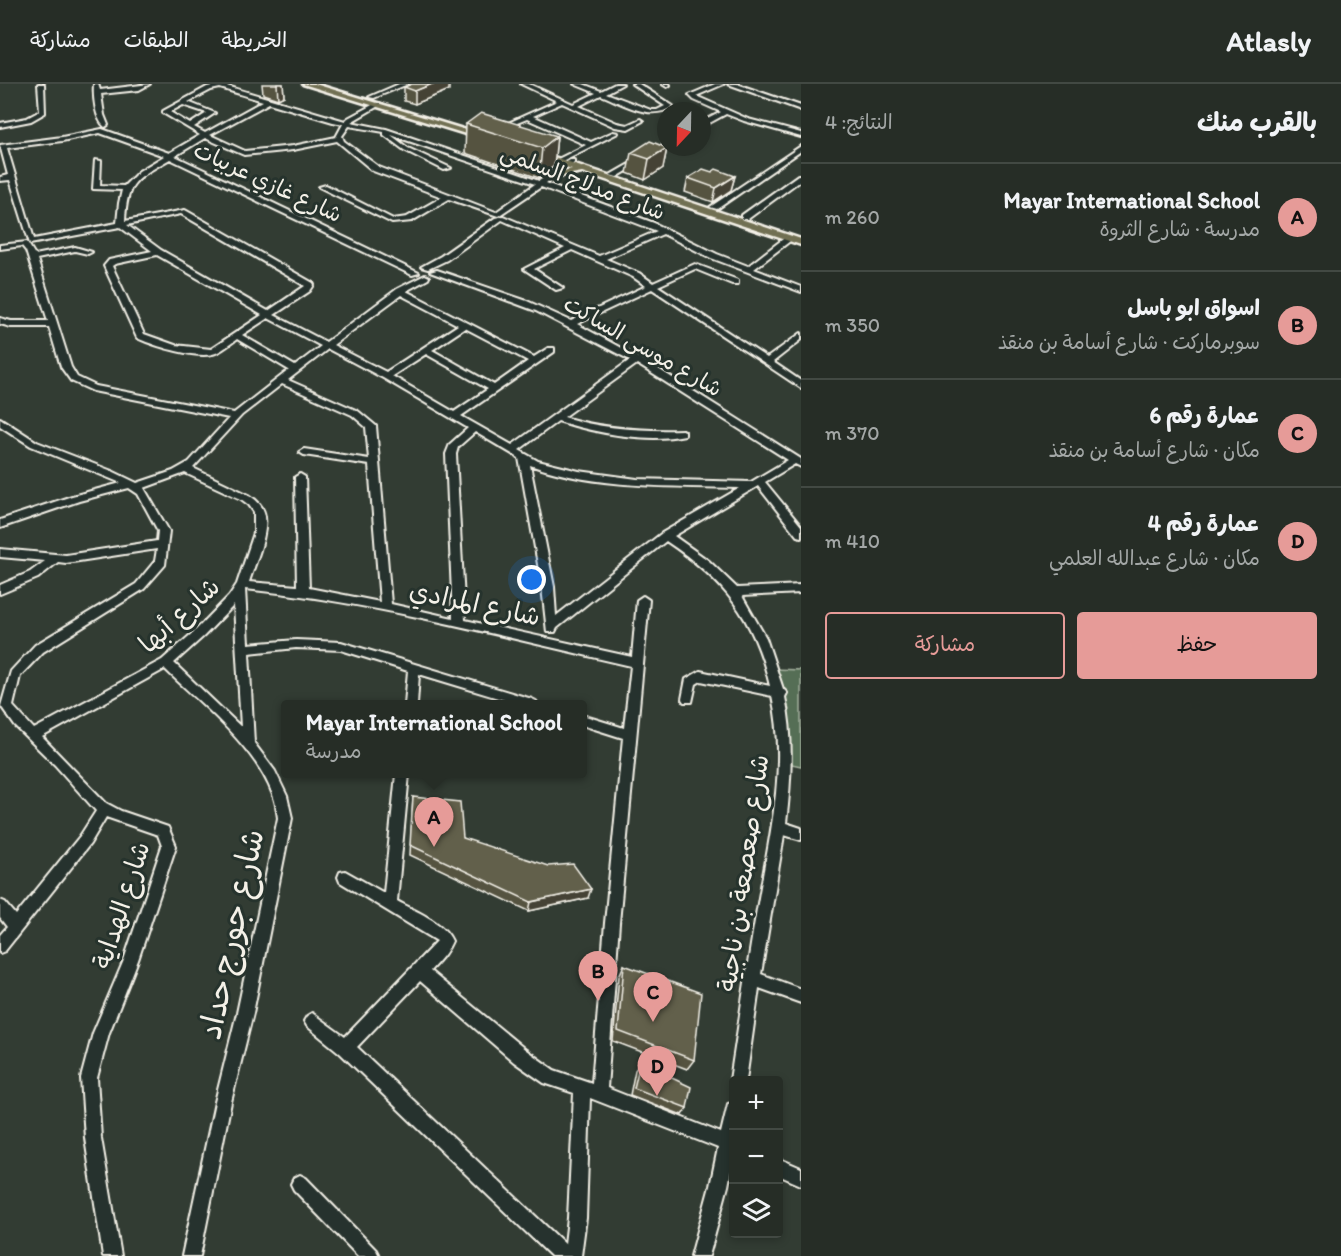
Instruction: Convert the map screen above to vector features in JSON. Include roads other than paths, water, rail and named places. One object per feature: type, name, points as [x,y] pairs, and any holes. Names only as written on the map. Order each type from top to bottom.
[{"type":"main road","points":[[307,84],[375,101]]},
{"type":"main road","points":[[324,84],[489,136]]},
{"type":"main road","points":[[527,148],[801,236]]},
{"type":"main road","points":[[566,161],[594,173],[801,242]]},
{"type":"main road","points":[[553,176],[572,171],[594,173]]},
{"type":"street","points":[[0,125],[22,122],[41,114],[44,107],[42,84]]},
{"type":"street","points":[[96,84],[101,128],[54,139],[1,146],[25,214],[28,244],[66,367],[79,383],[93,388],[235,416]]},
{"type":"street","points":[[97,92],[139,88],[147,84]]},
{"type":"street","points":[[249,84],[236,90],[213,86],[165,112],[204,135],[248,153],[338,139],[376,169],[602,258],[652,285],[801,385]]},
{"type":"street","points":[[338,139],[346,122],[403,84]]},
{"type":"street","points":[[524,84],[560,102],[621,127],[628,127],[640,121]]},
{"type":"street","points":[[577,84],[652,112],[658,112],[670,104],[635,84]]},
{"type":"street","points":[[572,107],[620,84]]},
{"type":"street","points":[[722,84],[692,95],[696,99],[746,120],[801,135]]},
{"type":"street","points":[[731,84],[801,108]]},
{"type":"street","points":[[739,84],[749,89]]},
{"type":"street","name":"شارع مدلاج السلمي","points":[[236,90],[268,101],[384,130],[541,184],[663,231],[714,256],[801,290]]},
{"type":"street","points":[[121,224],[126,188],[154,164],[171,157],[181,148],[268,101]]},
{"type":"street","points":[[182,102],[212,113],[189,127]]},
{"type":"street","points":[[472,142],[560,102]]},
{"type":"street","points":[[711,120],[725,112]]},
{"type":"street","points":[[527,116],[590,144]]},
{"type":"street","name":"شارع غازي عربيات","points":[[101,128],[161,152],[394,262],[424,272]]},
{"type":"street","points":[[384,130],[406,149],[447,168]]},
{"type":"street","points":[[0,524],[76,498],[133,485],[186,469],[202,456],[235,416],[553,176],[566,161],[590,144],[615,133]]},
{"type":"street","points":[[154,164],[161,152],[181,148]]},
{"type":"street","points":[[455,154],[464,148]]},
{"type":"street","points":[[714,207],[801,148]]},
{"type":"street","points":[[614,175],[657,150]]},
{"type":"street","points":[[97,161],[96,187],[126,188]]},
{"type":"street","points":[[0,179],[12,177]]},
{"type":"street","points":[[746,217],[800,178]]},
{"type":"street","points":[[323,187],[392,220],[409,219],[447,197]]},
{"type":"street","points":[[28,244],[50,237],[166,214],[186,213],[310,285],[237,336],[207,352],[151,341],[140,336],[108,264],[158,252]]},
{"type":"street","points":[[121,224],[132,235],[158,252],[268,315],[386,376],[524,458],[601,478],[637,482],[755,483],[801,533]]},
{"type":"street","points":[[602,258],[663,231]]},
{"type":"street","points":[[749,269],[790,237]]},
{"type":"street","points":[[1,246],[28,244],[88,252]]},
{"type":"street","points":[[559,288],[528,269],[573,247]]},
{"type":"street","points":[[571,324],[652,285],[699,266],[735,282]]},
{"type":"street","name":"شارع موسى الساكت","points":[[424,272],[512,297],[571,324],[636,360],[798,462]]},
{"type":"street","points":[[402,290],[534,361]]},
{"type":"street","points":[[0,321],[11,324],[52,324]]},
{"type":"street","points":[[386,376],[464,325]]},
{"type":"street","points":[[237,336],[296,370]]},
{"type":"street","points":[[767,362],[801,336]]},
{"type":"street","points":[[426,350],[495,389]]},
{"type":"street","points":[[453,417],[551,350]]},
{"type":"street","points":[[512,450],[636,360]]},
{"type":"street","points":[[282,381],[344,407],[367,422],[371,429],[386,607]]},
{"type":"street","points":[[557,418],[578,425],[611,431],[682,433]]},
{"type":"street","points":[[0,421],[36,444],[133,485],[160,521],[164,537],[162,544],[54,560],[1,549]]},
{"type":"street","points":[[459,623],[451,454],[453,446],[473,428]]},
{"type":"street","points":[[304,452],[374,463]]},
{"type":"street","points":[[524,458],[544,568],[552,625],[550,642]]},
{"type":"street","points":[[552,625],[666,536],[755,483],[798,462]]},
{"type":"street","name":"شارع أبها","points":[[34,735],[166,663],[200,633],[240,588],[259,533],[259,512],[253,503],[236,491],[186,469]]},
{"type":"street","points":[[300,477],[303,591]]},
{"type":"street","name":"شارع صعصعة بن ناجية","points":[[666,536],[709,567],[734,592],[768,654],[780,693],[786,728],[787,763],[779,827],[739,1076]]},
{"type":"street","name":"شارع الهداية","points":[[112,1256],[93,1138],[89,1078],[101,1034],[131,960],[169,846],[163,831],[104,809],[7,706],[3,687],[10,665],[31,642],[140,580],[152,567],[162,544]]},
{"type":"street","points":[[0,590],[34,575],[54,560]]},
{"type":"street","points":[[240,588],[248,743]]},
{"type":"street","name":"شارع المرادي","points":[[240,588],[303,591],[550,642],[638,663]]},
{"type":"street","points":[[734,592],[801,589]]},
{"type":"street","points":[[599,1094],[612,923],[643,600]]},
{"type":"street","points":[[243,649],[296,644],[329,644],[516,700]]},
{"type":"street","name":"شارع جورج حداد","points":[[166,663],[248,743],[281,796],[285,818],[191,1256]]},
{"type":"street","points":[[411,700],[414,668]]},
{"type":"street","points":[[688,699],[690,682],[700,676],[780,693]]},
{"type":"street","points":[[587,722],[631,735]]},
{"type":"street","points":[[390,902],[404,778]]},
{"type":"street","points":[[0,946],[85,840],[104,809]]},
{"type":"street","points":[[779,827],[801,834]]},
{"type":"street","points":[[345,877],[390,902],[442,936],[445,941],[440,951],[345,1047]]},
{"type":"street","points":[[0,907],[15,926]]},
{"type":"street","points":[[419,971],[532,1065],[550,1077],[729,1143]]},
{"type":"street","points":[[754,979],[801,996]]},
{"type":"street","points":[[312,1021],[345,1047],[564,1256]]},
{"type":"street","points":[[572,1256],[577,1218],[582,1089]]},
{"type":"street","points":[[700,1256],[729,1151]]},
{"type":"street","points":[[783,1168],[801,1177]]},
{"type":"street","points":[[300,1184],[370,1256]]},
{"type":"place","name":"Mayar International School","points":[[434,847]]},
{"type":"place","name":"اسواق ابو باسل","points":[[598,1001]]},
{"type":"place","name":"عمارة رقم 6","points":[[653,1022]]},
{"type":"place","name":"عمارة رقم 4","points":[[657,1096]]}]
